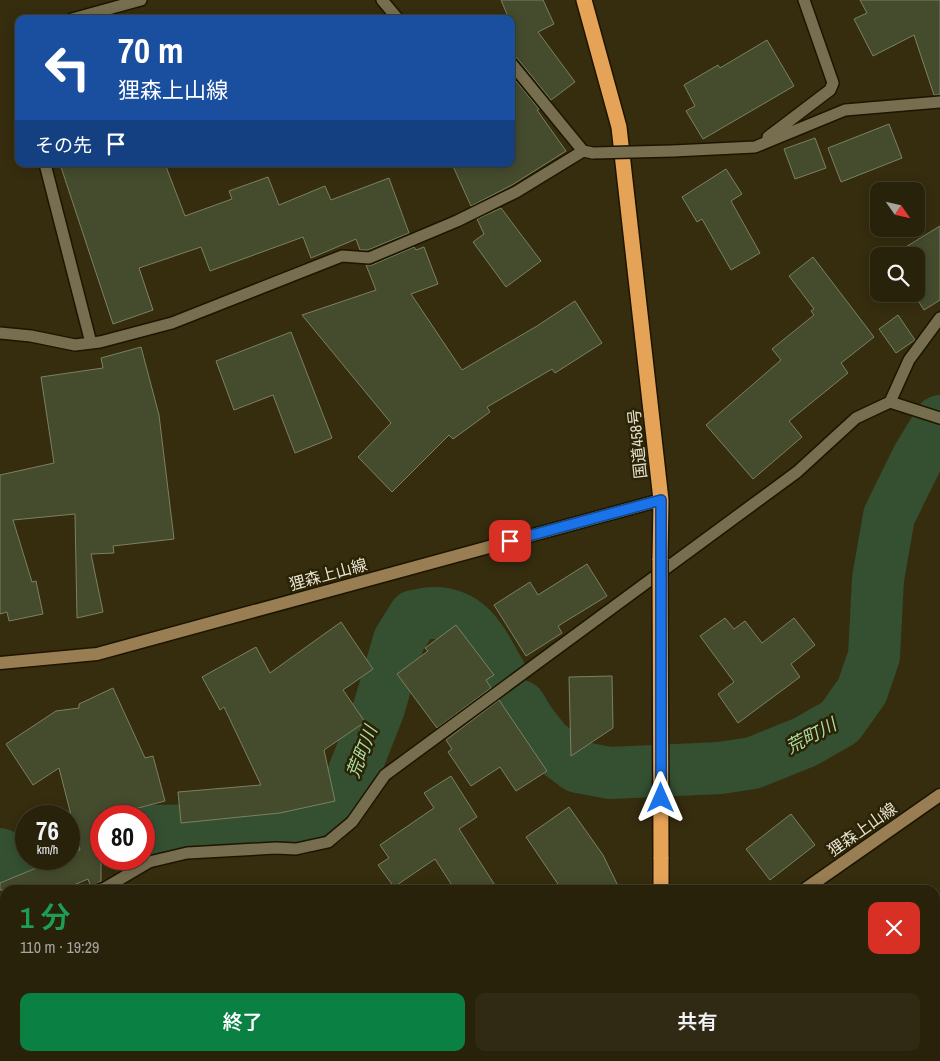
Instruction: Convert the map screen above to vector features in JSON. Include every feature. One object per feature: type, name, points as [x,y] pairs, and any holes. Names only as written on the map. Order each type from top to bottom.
[{"type":"highway","name":"国道458号","points":[[584,0],[619,127],[661,500],[661,885]]},
{"type":"main road","name":"狸森上山線","points":[[0,663],[97,654],[661,500]]},
{"type":"main road","name":"狸森上山線","points":[[811,885],[940,795]]},
{"type":"lane","points":[[87,15],[141,0]]},
{"type":"lane","points":[[382,0],[395,15]]},
{"type":"lane","points":[[755,147],[830,90],[833,83],[804,0]]},
{"type":"lane","points":[[515,68],[588,152]]},
{"type":"lane","points":[[0,332],[75,345],[91,343],[172,323],[342,256],[369,258],[466,217],[588,152],[673,151],[755,147],[845,110],[940,102]]},
{"type":"lane","points":[[46,167],[91,343]]},
{"type":"lane","points":[[110,885],[149,862],[187,853],[296,848],[328,842],[352,822],[385,775],[797,472],[856,418],[890,402],[909,360],[940,318]]},
{"type":"lane","points":[[890,402],[940,418]]},
{"type":"building","points":[[501,0],[543,0],[554,24],[538,32],[575,82],[551,100],[515,57],[515,15],[507,15]]},
{"type":"building","points":[[860,0],[940,0],[940,95],[934,95],[914,35],[873,56],[854,19],[867,13]]},
{"type":"building","points":[[767,40],[794,86],[703,139],[686,111],[695,106],[684,85],[718,65],[720,68]]},
{"type":"building","points":[[515,80],[539,109],[537,110],[566,151],[512,185],[471,206],[453,167],[515,167]]},
{"type":"building","points":[[889,124],[902,158],[841,182],[828,148]]},
{"type":"building","points":[[815,138],[826,168],[795,179],[784,149]]},
{"type":"building","points":[[61,167],[166,167],[185,216],[232,199],[229,191],[268,177],[279,205],[325,186],[331,200],[389,178],[409,233],[368,250],[360,250],[356,239],[311,258],[303,237],[210,271],[201,247],[139,268],[153,310],[113,324]]},
{"type":"building","points":[[726,169],[742,194],[731,201],[760,253],[731,270],[702,219],[697,222],[682,197]]},
{"type":"building","points":[[501,208],[541,261],[506,287],[473,242],[484,234],[477,219]]},
{"type":"building","points":[[940,226],[940,300],[924,310],[919,302],[925,302],[925,247],[906,247],[920,238],[925,238],[925,235]]},
{"type":"building","points":[[414,247],[416,250],[424,247],[438,284],[411,294],[462,370],[537,326],[575,301],[602,343],[555,373],[552,369],[487,407],[490,412],[453,439],[449,435],[392,492],[358,457],[391,423],[302,315],[376,290],[366,265],[372,265]]},
{"type":"building","points":[[813,257],[874,337],[841,363],[848,373],[789,421],[802,437],[753,479],[706,425],[781,360],[772,349],[814,315],[811,311],[814,309],[789,276]]},
{"type":"building","points":[[898,315],[915,340],[896,353],[879,329]]},
{"type":"building","points":[[291,332],[332,438],[295,453],[273,395],[234,410],[216,361]]},
{"type":"building","points":[[141,347],[159,415],[174,539],[113,546],[114,553],[91,554],[103,612],[77,618],[75,514],[13,520],[32,582],[36,581],[43,614],[9,621],[7,612],[0,614],[0,475],[54,463],[41,377],[103,368],[101,358]]},
{"type":"building","points":[[587,564],[607,596],[558,626],[562,633],[526,656],[494,605],[530,582],[538,595]]},
{"type":"building","points":[[725,618],[734,629],[745,621],[762,643],[794,618],[815,645],[791,664],[800,677],[738,723],[718,694],[734,682],[700,636]]},
{"type":"building","points":[[341,622],[373,669],[343,690],[365,722],[324,750],[335,801],[280,813],[181,823],[178,792],[261,785],[224,707],[220,710],[202,677],[256,647],[270,673]]},
{"type":"building","points":[[456,625],[494,675],[486,680],[491,688],[437,728],[397,674],[428,651],[425,648]]},
{"type":"building","points":[[612,676],[613,728],[571,756],[569,677]]},
{"type":"building","points":[[113,688],[145,758],[153,756],[165,801],[150,805],[90,805],[90,870],[101,870],[101,881],[94,885],[90,885],[88,879],[74,885],[0,885],[0,883],[31,870],[80,870],[80,805],[68,805],[59,768],[33,785],[6,744],[56,711],[79,708],[79,704]]},
{"type":"building","points":[[499,700],[547,771],[516,791],[500,767],[471,786],[448,752],[452,749],[446,740]]},
{"type":"building","points":[[451,776],[477,817],[459,829],[495,885],[452,885],[435,859],[397,885],[393,885],[378,865],[389,858],[380,845],[434,808],[424,793]]},
{"type":"building","points":[[569,807],[603,855],[618,885],[559,885],[526,837]]},
{"type":"building","points":[[791,814],[815,845],[770,880],[746,849]]},
{"type":"waterway","name":"荒町川","points":[[520,706],[547,744],[578,767],[610,773],[720,768],[753,763],[805,742],[840,722],[862,691],[874,656],[878,579],[889,516],[918,457],[940,421]]},
{"type":"waterway","name":"荒町川","points":[[155,831],[300,829],[323,822],[341,805],[379,708],[399,640],[414,616],[431,613],[447,614],[458,618],[482,642],[501,674]]},
{"type":"waterway","name":"荒町川","points":[[80,836],[90,835]]},
{"type":"waterway","points":[[0,854],[53,883]]},
{"type":"route","points":[[510,541],[661,500],[661,798]]}]
